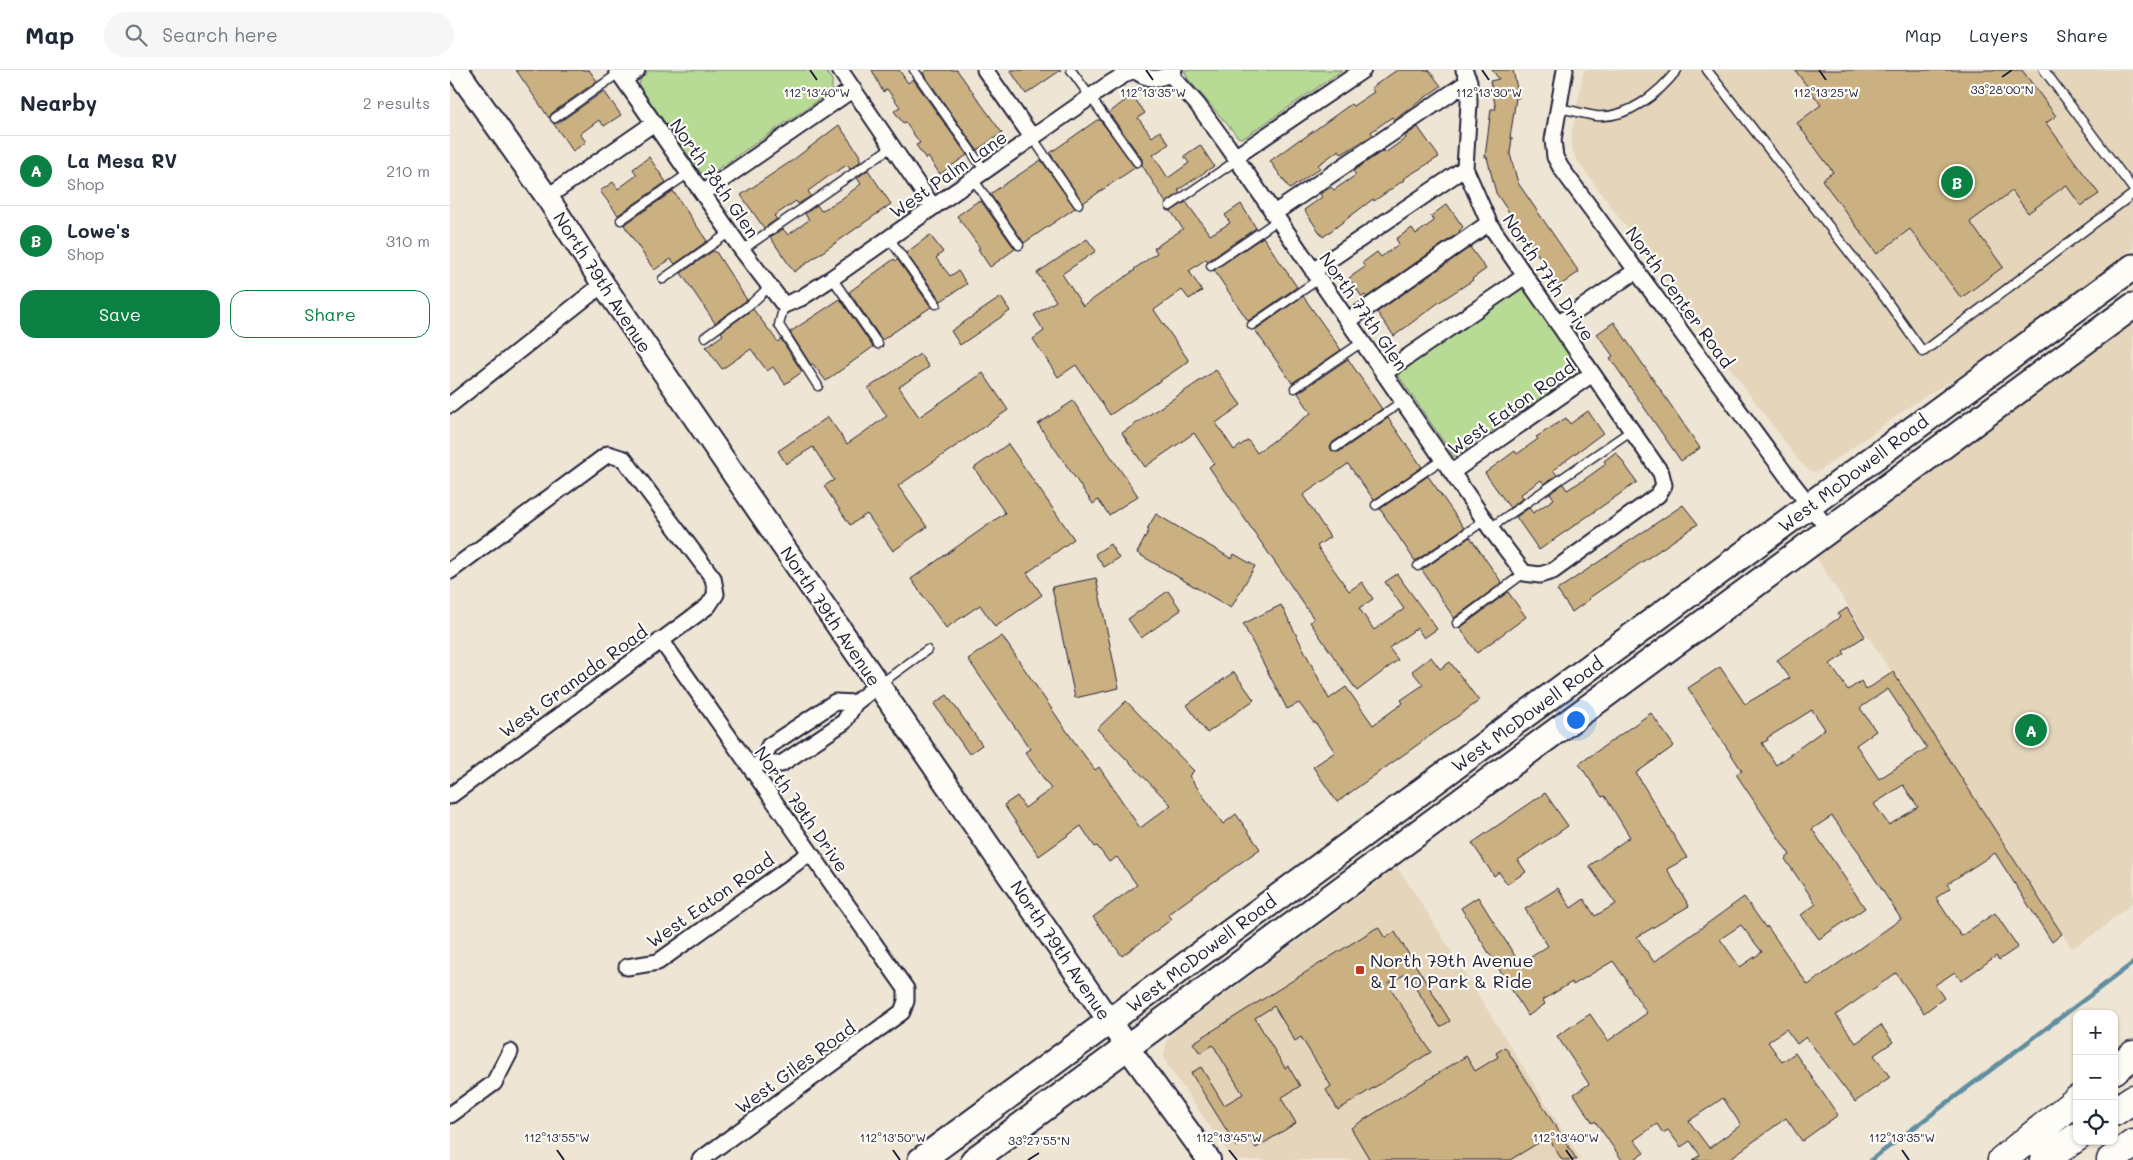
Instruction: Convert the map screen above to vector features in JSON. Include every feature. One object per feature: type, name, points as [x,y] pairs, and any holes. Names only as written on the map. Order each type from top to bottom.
[{"type":"highway","points":[[2118,1067],[2133,1055]]},
{"type":"highway","points":[[2118,1109],[2133,1099]]},
{"type":"highway","points":[[2002,1160],[2073,1103]]},
{"type":"highway","points":[[2044,1160],[2073,1140]]},
{"type":"highway","points":[[2111,1160],[2133,1144]]},
{"type":"main road","name":"West McDowell Road","points":[[921,1160],[2133,267]]},
{"type":"main road","name":"West McDowell Road","points":[[974,1160],[2133,306]]},
{"type":"main road","points":[[1524,716],[1542,742]]},
{"type":"main road","points":[[1370,869],[1375,850],[1388,837],[1441,796],[1459,764]]},
{"type":"street","name":"North 79th Avenue","points":[[457,70],[547,197],[603,284],[1109,1021],[1209,1160]]},
{"type":"street","points":[[620,74],[637,70]]},
{"type":"street","points":[[840,70],[933,207]]},
{"type":"street","points":[[985,70],[1032,137]]},
{"type":"street","points":[[1134,70],[1147,78],[1155,79],[1172,72]]},
{"type":"street","name":"West Palm Lane","points":[[784,305],[802,298],[832,278],[1091,96],[1134,70]]},
{"type":"street","points":[[1236,158],[1363,70]]},
{"type":"street","name":"North Center Road","points":[[1565,70],[1553,140],[1555,157],[1809,506],[1829,530]]},
{"type":"street","name":"North 77th Glen","points":[[1172,72],[1236,158],[1488,524],[1524,573]]},
{"type":"street","name":"North 78th Glen","points":[[620,74],[742,250],[769,288],[784,305]]},
{"type":"street","points":[[1276,217],[1466,75]]},
{"type":"street","name":"North 77th Drive","points":[[1466,75],[1465,168],[1489,222],[1661,473],[1664,485],[1658,495],[1553,571],[1540,576],[1524,573]]},
{"type":"street","points":[[703,193],[853,89]]},
{"type":"street","points":[[547,197],[654,123]]},
{"type":"street","points":[[1316,275],[1465,168]]},
{"type":"street","points":[[1348,321],[1489,222]]},
{"type":"street","points":[[1558,324],[1637,270]]},
{"type":"street","points":[[1384,373],[1525,276]]},
{"type":"street","points":[[450,405],[603,284]]},
{"type":"street","name":"West Eaton Road","points":[[1452,472],[1592,374]]},
{"type":"street","name":"West Granada Road","points":[[450,571],[608,454],[624,459],[714,578],[716,594],[708,606],[450,796]]},
{"type":"street","name":"North 79th Drive","points":[[661,640],[757,765],[810,853],[906,989],[906,1001]]},
{"type":"street","points":[[757,765],[781,764],[844,722],[855,703],[878,685]]},
{"type":"street","points":[[757,765],[769,746],[835,702],[855,703]]},
{"type":"street","name":"West Eaton Road","points":[[627,967],[658,962],[810,853]]},
{"type":"street","name":"West Giles Road","points":[[700,1160],[902,1012],[906,1001]]},
{"type":"street","points":[[450,1115],[494,1083],[510,1052]]},
{"type":"lane","points":[[914,70],[979,175],[1019,245]]},
{"type":"lane","points":[[1071,70],[1137,162]]},
{"type":"lane","points":[[1558,108],[1598,116],[1622,112],[1644,101],[1667,83],[1677,70]]},
{"type":"lane","points":[[1707,70],[1884,297],[1923,352],[2133,194]]},
{"type":"lane","points":[[2044,70],[2133,189]]},
{"type":"lane","points":[[555,118],[620,74]]},
{"type":"lane","points":[[1032,137],[1078,204]]},
{"type":"lane","points":[[742,250],[893,146]]},
{"type":"lane","points":[[1170,206],[1236,158]]},
{"type":"lane","points":[[621,220],[689,173]]},
{"type":"lane","points":[[1211,266],[1276,217]]},
{"type":"lane","points":[[662,279],[730,232]]},
{"type":"lane","points":[[889,238],[936,304]]},
{"type":"lane","points":[[1252,325],[1316,275]]},
{"type":"lane","points":[[832,278],[878,344]]},
{"type":"lane","points":[[704,337],[752,303],[769,288]]},
{"type":"lane","points":[[784,305],[779,324],[818,386]]},
{"type":"lane","points":[[1295,388],[1362,342]]},
{"type":"lane","points":[[1336,447],[1403,401]]},
{"type":"lane","points":[[1418,566],[1488,524],[1632,430]]},
{"type":"lane","points":[[1376,505],[1443,459]]},
{"type":"lane","points":[[1457,623],[1524,573]]},
{"type":"lane","points":[[878,685],[927,650]]},
{"type":"shaded area","points":[[1584,70],[2133,70],[2133,249],[1967,371],[1913,404],[1821,470],[1816,472],[1810,471],[1799,461],[1576,159],[1571,146],[1572,131]]},
{"type":"shaded area","points":[[2133,324],[2133,902],[2099,931],[2072,948],[1816,557]]},
{"type":"shaded area","name":"North 79th Avenue & I 10 Park & Ride","points":[[1397,868],[1415,893],[1581,1160],[1233,1160],[1167,1064],[1164,1055],[1167,1041],[1171,1034]]},
{"type":"green space","points":[[650,70],[825,70],[832,80],[832,91],[709,175],[701,173],[639,86],[641,76]]},
{"type":"green space","points":[[1184,70],[1343,70],[1245,137],[1239,138],[1188,79]]},
{"type":"green space","points":[[1522,286],[1580,371],[1454,457],[1396,372]]},
{"type":"building","points":[[516,70],[589,70],[597,81],[552,113],[549,118]]},
{"type":"building","points":[[872,70],[899,70],[908,83],[913,79],[967,155],[940,174],[928,157],[926,159],[916,145],[920,143],[905,122],[903,123],[894,111],[900,107],[887,89],[883,92]]},
{"type":"building","points":[[927,70],[957,70],[1002,133],[977,150],[923,73]]},
{"type":"building","points":[[1010,70],[1061,70],[1026,94]]},
{"type":"building","points":[[1397,70],[1429,70],[1441,86],[1394,120],[1392,117],[1371,132],[1373,135],[1342,154],[1339,150],[1318,165],[1320,168],[1290,189],[1270,161],[1351,104],[1353,106],[1374,92],[1371,88]]},
{"type":"building","points":[[1492,70],[1513,70],[1519,98],[1516,98],[1510,138],[1512,138],[1510,154],[1518,183],[1579,272],[1559,286],[1496,193],[1487,157],[1485,157],[1491,109],[1496,109],[1490,81],[1499,79]]},
{"type":"building","points":[[1795,70],[2022,70],[2056,116],[2046,123],[2099,194],[2081,206],[2066,185],[2028,213],[2012,191],[1970,222],[2003,267],[1961,298],[1910,229],[1877,254],[1822,180],[1833,172],[1797,123],[1821,105]]},
{"type":"building","points":[[604,91],[621,115],[604,126],[599,120],[580,134],[586,142],[573,151],[553,123],[558,123]]},
{"type":"building","points":[[1132,95],[1145,113],[1138,118],[1152,137],[1160,131],[1169,144],[1153,155],[1168,178],[1189,163],[1184,156],[1200,145],[1214,166],[1178,190],[1180,193],[1166,203],[1142,165],[1142,159],[1109,113]]},
{"type":"building","points":[[1097,120],[1100,120],[1136,167],[1083,203],[1050,153]]},
{"type":"building","points":[[839,125],[860,156],[861,161],[850,169],[847,165],[829,176],[808,191],[811,196],[798,204],[796,201],[774,216],[777,219],[764,228],[741,195],[793,160]]},
{"type":"building","points":[[1418,127],[1439,157],[1403,179],[1374,201],[1373,199],[1323,237],[1304,210],[1322,197],[1320,194],[1331,187],[1334,190],[1356,175],[1353,171],[1384,150],[1385,153]]},
{"type":"building","points":[[649,157],[666,182],[618,215],[600,191],[613,182],[618,189],[637,175],[633,169]]},
{"type":"building","points":[[1041,160],[1075,208],[1024,243],[990,194]]},
{"type":"building","points":[[868,170],[891,204],[794,272],[770,237],[783,229],[788,235],[809,220],[805,214],[817,205],[821,211],[840,200],[861,184],[857,178]]},
{"type":"building","points":[[673,191],[707,241],[675,264],[671,259],[654,270],[624,225]]},
{"type":"building","points":[[978,201],[979,203],[981,201],[1015,249],[990,267],[978,249],[980,248],[957,216]]},
{"type":"building","points":[[1186,202],[1210,235],[1230,223],[1225,215],[1241,204],[1256,228],[1208,261],[1206,259],[1189,271],[1202,291],[1189,299],[1182,290],[1154,310],[1189,361],[1110,415],[1076,365],[1058,377],[1033,339],[1044,331],[1034,315],[1056,301],[1037,273],[1087,239],[1096,251],[1062,274],[1083,306],[1135,270],[1157,253],[1154,248],[1183,229],[1171,211]]},
{"type":"building","points":[[1447,204],[1463,227],[1460,232],[1367,297],[1365,295],[1362,297],[1349,278],[1365,267],[1362,263],[1377,252],[1381,257],[1399,244],[1396,239],[1412,228],[1416,234],[1434,221],[1431,216]]},
{"type":"building","points":[[930,235],[943,252],[936,258],[950,276],[958,271],[967,284],[941,301],[906,253]]},
{"type":"building","points":[[1263,237],[1297,287],[1248,321],[1214,270]]},
{"type":"building","points":[[1470,247],[1486,269],[1394,336],[1377,312]]},
{"type":"building","points":[[713,251],[716,252],[747,300],[715,323],[681,273]]},
{"type":"building","points":[[894,259],[896,261],[897,259],[931,307],[882,340],[849,292]]},
{"type":"building","points":[[1303,296],[1341,350],[1292,383],[1255,330]]},
{"type":"building","points":[[1001,297],[1010,311],[960,345],[951,331]]},
{"type":"building","points":[[840,299],[873,347],[826,381],[813,364],[811,365],[790,332]]},
{"type":"building","points":[[753,309],[778,342],[781,339],[802,372],[785,384],[773,367],[767,371],[751,349],[722,369],[706,347],[723,335],[721,332]]},
{"type":"building","points":[[1614,322],[1700,448],[1681,461],[1610,358],[1613,356],[1597,334]]},
{"type":"building","points":[[920,354],[929,367],[899,387],[919,417],[983,373],[1008,410],[898,486],[927,527],[893,551],[867,514],[850,525],[824,486],[834,480],[813,447],[786,464],[778,451],[828,417],[847,444],[887,416],[868,388]]},
{"type":"building","points":[[1348,359],[1382,409],[1333,442],[1330,447],[1332,451],[1339,452],[1388,418],[1422,467],[1374,500],[1348,464],[1303,495],[1330,537],[1317,546],[1349,591],[1362,582],[1373,599],[1359,608],[1374,630],[1404,609],[1385,582],[1397,574],[1437,629],[1424,638],[1417,628],[1389,648],[1398,660],[1357,691],[1310,622],[1314,619],[1209,467],[1214,463],[1194,433],[1145,467],[1122,433],[1216,370],[1241,405],[1216,423],[1234,450],[1248,440],[1257,453],[1311,413],[1298,393]]},
{"type":"building","points":[[1073,401],[1138,496],[1109,515],[1098,500],[1093,504],[1038,424]]},
{"type":"building","points":[[1588,411],[1603,433],[1553,470],[1557,475],[1544,484],[1541,480],[1520,495],[1523,498],[1510,508],[1485,473],[1515,451],[1517,454],[1538,439],[1536,437],[1566,418],[1570,424]]},
{"type":"building","points":[[1008,444],[1074,539],[1027,573],[1042,595],[995,627],[980,605],[946,628],[911,579],[1005,513],[974,468]]},
{"type":"building","points":[[1616,452],[1637,482],[1539,550],[1516,517],[1529,508],[1533,513],[1554,499],[1550,493],[1563,484],[1567,490],[1585,479],[1606,464],[1604,461]]},
{"type":"building","points":[[1428,476],[1464,528],[1415,561],[1380,509]]},
{"type":"building","points":[[1683,505],[1698,524],[1589,598],[1572,612],[1557,590]]},
{"type":"building","points":[[1156,514],[1232,559],[1234,554],[1255,566],[1231,608],[1137,553],[1149,530],[1147,529]]},
{"type":"building","points":[[1470,537],[1502,583],[1454,618],[1422,570]]},
{"type":"building","points":[[1110,544],[1119,558],[1104,567],[1095,554]]},
{"type":"building","points":[[1096,578],[1119,688],[1075,698],[1052,587]]},
{"type":"building","points":[[1168,591],[1181,610],[1141,638],[1128,619]]},
{"type":"building","points":[[1508,592],[1526,617],[1477,653],[1460,628]]},
{"type":"building","points":[[1281,605],[1329,699],[1346,687],[1373,725],[1403,703],[1401,700],[1423,685],[1412,671],[1431,657],[1440,669],[1450,662],[1479,701],[1337,802],[1313,767],[1335,752],[1315,722],[1299,703],[1287,709],[1243,624]]},
{"type":"building","points":[[1847,608],[1865,636],[1843,651],[1845,654],[1830,664],[1848,690],[1861,681],[1866,690],[1893,672],[2062,934],[2052,942],[1995,853],[1947,884],[1950,888],[1936,898],[1961,936],[1995,913],[2018,947],[1999,960],[1996,956],[1961,981],[1955,972],[1935,985],[1944,998],[1924,1013],[1896,973],[1836,1015],[1856,1043],[1881,1025],[1893,1042],[1874,1055],[1890,1077],[1855,1102],[1806,1037],[1797,1044],[1786,1029],[1768,1042],[1782,1062],[1795,1053],[1838,1115],[1802,1141],[1786,1118],[1728,1160],[1693,1160],[1700,1155],[1690,1141],[1681,1147],[1668,1130],[1663,1133],[1657,1124],[1634,1140],[1644,1153],[1633,1160],[1622,1160],[1595,1121],[1593,1123],[1574,1094],[1589,1084],[1557,1036],[1590,1014],[1608,1041],[1647,1013],[1627,981],[1613,961],[1573,985],[1572,982],[1543,1000],[1545,1004],[1528,1016],[1461,908],[1478,897],[1520,964],[1548,946],[1525,909],[1558,888],[1571,908],[1584,899],[1595,916],[1616,904],[1589,866],[1630,837],[1605,796],[1602,797],[1579,764],[1651,713],[1674,746],[1636,773],[1687,858],[1667,869],[1689,906],[1637,937],[1654,962],[1744,897],[1766,928],[1767,926],[1808,985],[1901,919],[1861,855],[1832,816],[1812,829],[1865,908],[1819,939],[1801,915],[1816,904],[1785,859],[1790,855],[1736,774],[1742,771],[1688,688],[1720,667],[1745,704],[1790,678],[1777,660],[1840,617],[1838,614]],"holes":[[[1888,689],[1927,748],[1879,779],[1856,745],[1876,731],[1860,708]],[[1812,710],[1825,729],[1776,765],[1762,743],[1768,740],[1767,738]],[[1903,785],[1918,807],[1889,825],[1874,804]],[[1741,925],[1762,952],[1740,967],[1720,939]],[[1723,1098],[1741,1125],[1709,1148],[1689,1121]]]},
{"type":"building","points":[[1002,636],[1068,733],[1095,770],[1099,767],[1140,828],[1171,805],[1097,729],[1126,701],[1194,771],[1189,776],[1223,824],[1236,814],[1260,849],[1168,914],[1172,919],[1122,956],[1093,917],[1137,885],[1117,857],[1109,862],[1097,846],[1095,847],[1081,826],[1039,856],[1004,805],[1017,796],[1025,808],[1051,789],[1025,752],[1030,749],[968,659]]},
{"type":"building","points":[[1234,672],[1254,700],[1207,733],[1187,705]]},
{"type":"building","points":[[947,695],[982,745],[969,754],[934,704]]},
{"type":"building","points":[[1545,793],[1568,826],[1518,860],[1526,872],[1507,884],[1499,872],[1494,876],[1472,843]]},
{"type":"building","points":[[1378,927],[1385,938],[1395,932],[1450,1021],[1440,1027],[1407,973],[1388,984],[1431,1052],[1338,1110],[1326,1090],[1331,1086],[1301,1037],[1295,1041],[1274,1006],[1255,1018],[1285,1068],[1288,1066],[1300,1086],[1281,1098],[1296,1123],[1256,1148],[1250,1138],[1237,1147],[1191,1073],[1201,1067],[1224,1105],[1243,1094],[1213,1045],[1200,1053],[1193,1043]]},
{"type":"building","points":[[1505,1047],[1577,1160],[1562,1160],[1548,1137],[1510,1160],[1370,1160],[1351,1128],[1466,1056],[1475,1071],[1498,1057],[1496,1053]]},
{"type":"waterway","points":[[1871,1160],[2133,963]]},
{"type":"place","name":"Lowe's","points":[[1957,182]]},
{"type":"place","name":"La Mesa RV","points":[[2031,730]]},
{"type":"place","name":"North 79th Avenue & I 10 Park & Ride","points":[[1360,970]]}]
